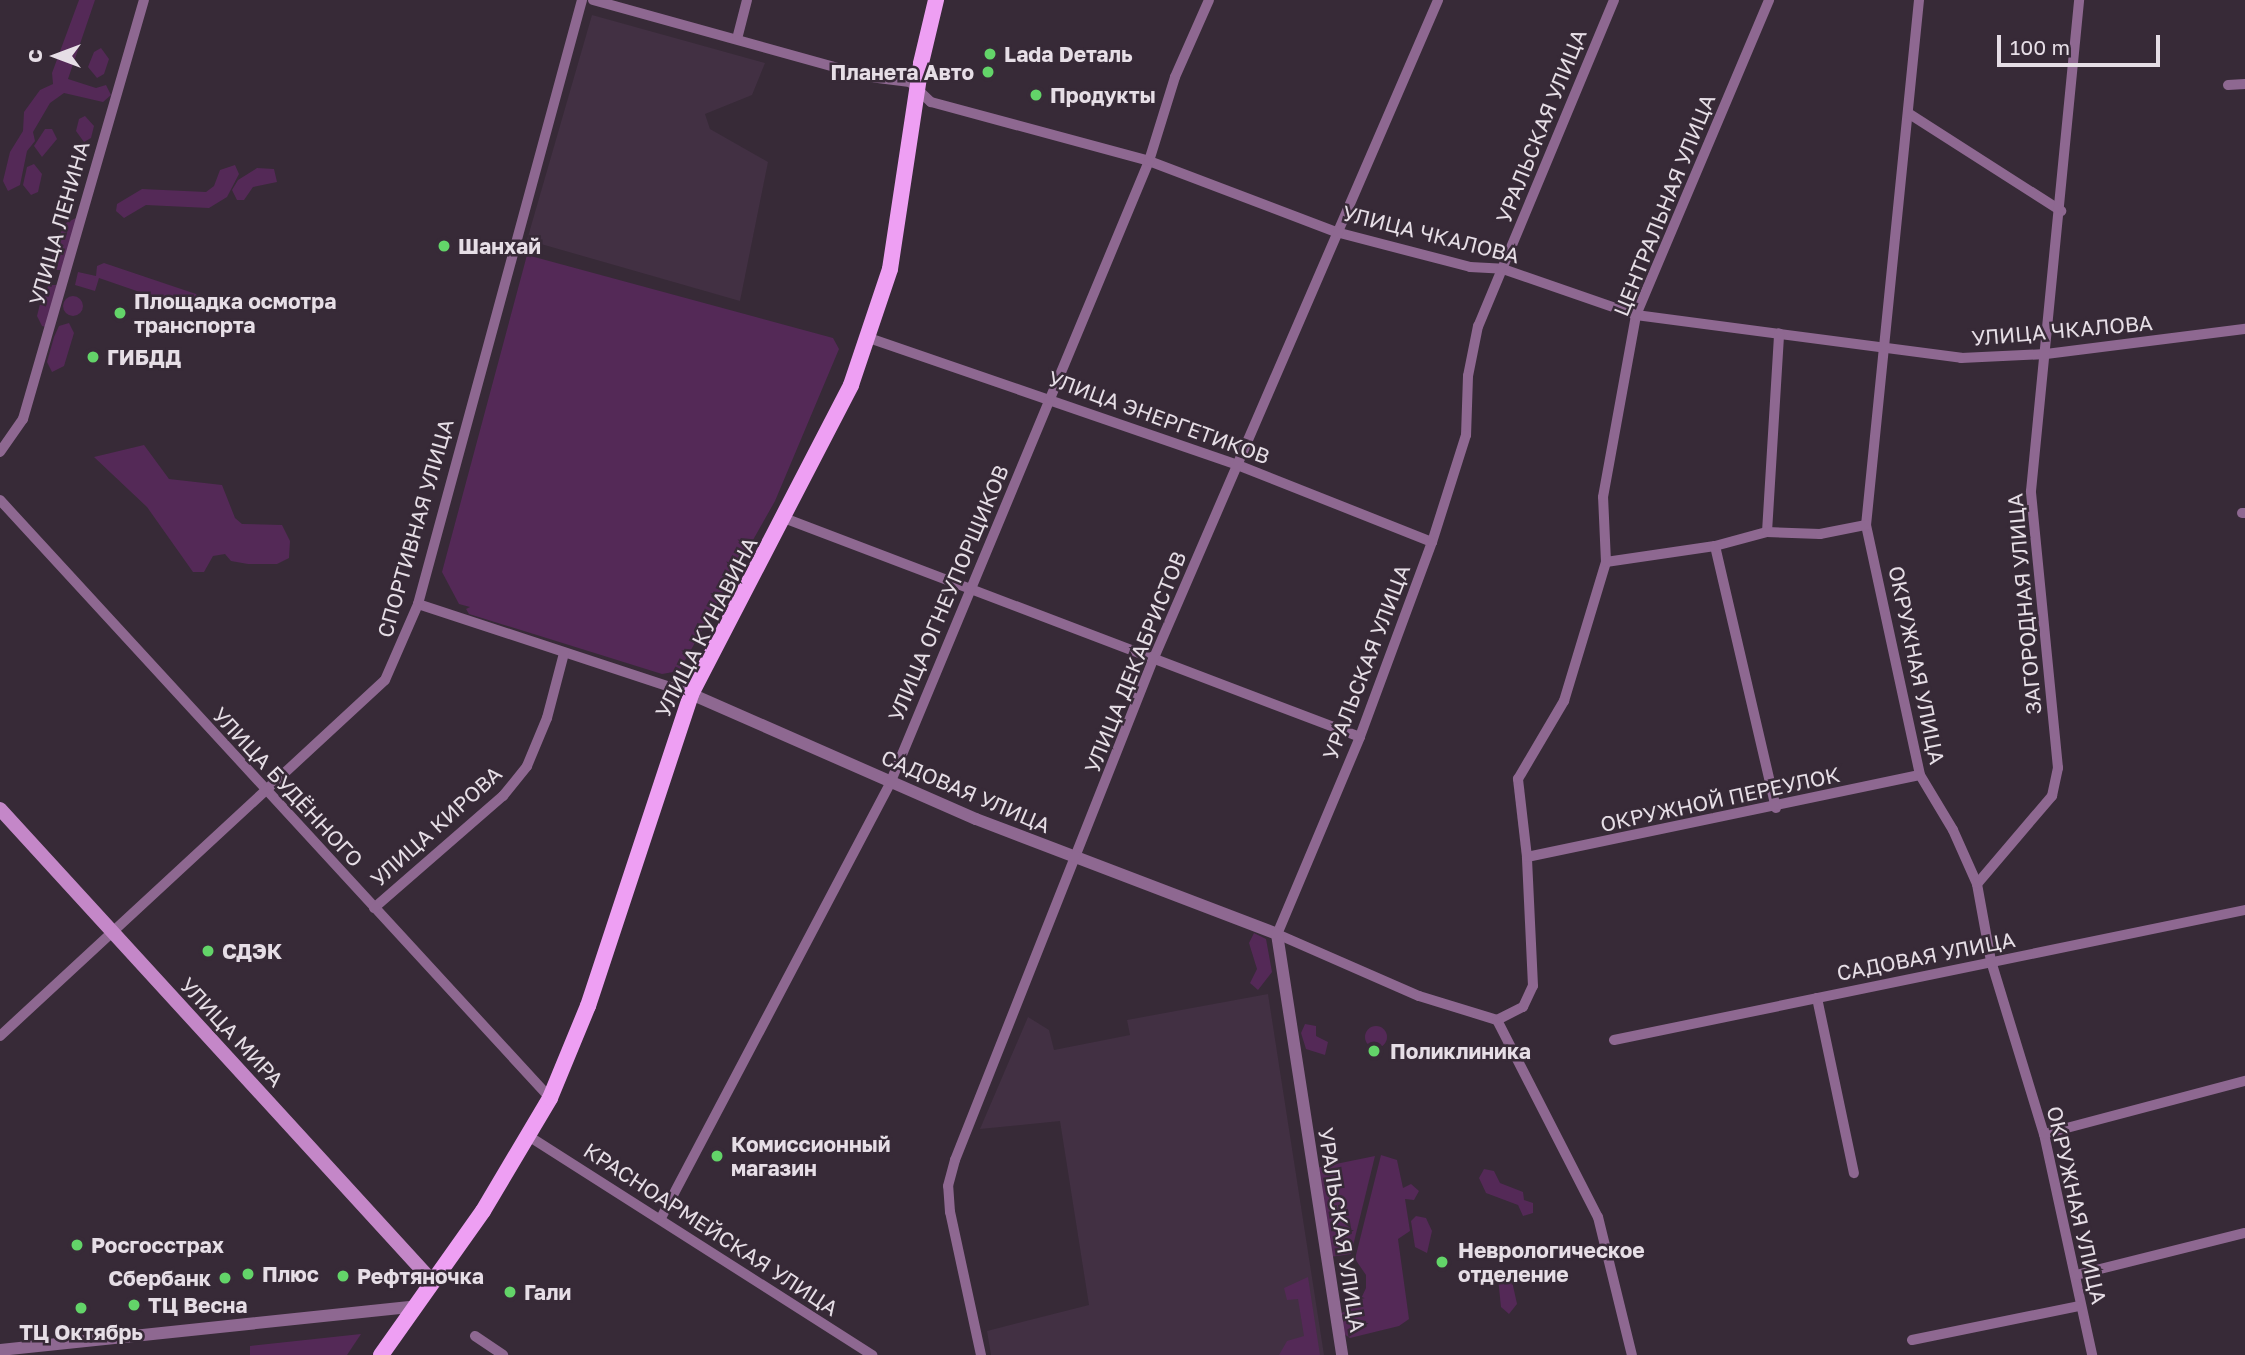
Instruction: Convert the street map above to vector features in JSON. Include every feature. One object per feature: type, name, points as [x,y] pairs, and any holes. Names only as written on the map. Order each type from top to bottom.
[{"type":"main road","name":"УЛИЦА КУНАВИНА","points":[[381,1355],[530,1137],[550,1098],[588,1006],[691,694],[785,519],[869,338],[890,269],[918,89],[936,0]]},
{"type":"main road","name":"УЛИЦА МИРА","points":[[0,809],[433,1282]]},
{"type":"street","name":"УЛИЦА ЛЕНИНА","points":[[0,452],[23,419],[144,0]]},
{"type":"street","name":"СПОРТИВНАЯ УЛИЦА","points":[[0,1036],[385,680],[418,604],[582,0]]},
{"type":"street","name":"УЛИЦА ЧКАЛОВА","points":[[593,0],[870,77],[910,82],[930,102],[1149,161],[1336,232],[1470,267],[1503,270],[1636,315],[1961,358],[2046,354],[2245,329]]},
{"type":"street","points":[[737,39],[747,0]]},
{"type":"street","name":"УЛИЦА ОГНЕУПОРЩИКОВ","points":[[661,1218],[891,780],[969,590],[1052,399],[1149,161],[1175,76],[1209,0]]},
{"type":"street","name":"УЛИЦА ДЕКАБРИСТОВ","points":[[981,1355],[948,1186],[955,1160],[1078,857],[1153,660],[1438,0]]},
{"type":"street","name":"УРАЛЬСКАЯ УЛИЦА","points":[[1342,1355],[1278,934],[1360,737],[1432,542],[1466,435],[1468,376],[1478,326],[1615,0]]},
{"type":"street","name":"ЦЕНТРАЛЬНАЯ УЛИЦА","points":[[1497,1020],[1516,1014],[1533,986],[1527,857],[1518,779],[1564,701],[1606,562],[1603,497],[1636,315],[1769,0]]},
{"type":"street","name":"ОКРУЖНАЯ УЛИЦА","points":[[1919,0],[1866,525],[1920,775],[1977,884],[1991,961],[2044,1134],[2076,1275],[2079,1306],[2092,1355]]},
{"type":"street","name":"ЗАГОРОДНАЯ УЛИЦА","points":[[1977,884],[2052,796],[2057,775],[2031,491],[2061,211],[2079,0]]},
{"type":"street","points":[[2228,85],[2245,84]]},
{"type":"street","points":[[1908,113],[2061,211]]},
{"type":"street","points":[[1767,532],[1779,333]]},
{"type":"street","name":"УЛИЦА ЭНЕРГЕТИКОВ","points":[[869,338],[1236,464],[1432,542]]},
{"type":"street","name":"УЛИЦА БУДЁННОГО","points":[[0,500],[265,792],[550,1098]]},
{"type":"street","points":[[785,519],[1360,737]]},
{"type":"street","points":[[1606,562],[1715,546],[1767,532],[1820,534],[1866,525]]},
{"type":"street","points":[[1715,546],[1776,808]]},
{"type":"street","name":"САДОВАЯ УЛИЦА","points":[[418,604],[691,694],[742,720],[891,780],[976,820],[1278,934],[1419,996],[1497,1020]]},
{"type":"street","name":"УЛИЦА КИРОВА","points":[[374,908],[503,796],[527,766],[547,719],[564,653]]},
{"type":"street","name":"ОКРУЖНОЙ ПЕРЕУЛОК","points":[[1527,857],[1776,808],[1920,775]]},
{"type":"street","name":"САДОВАЯ УЛИЦА","points":[[1614,1040],[2245,910]]},
{"type":"street","points":[[1817,998],[1854,1173]]},
{"type":"street","points":[[1497,1020],[1598,1217],[1632,1355]]},
{"type":"street","points":[[2044,1134],[2245,1082]]},
{"type":"street","name":"КРАСНОАРМЕЙСКАЯ УЛИЦА","points":[[530,1137],[661,1218],[872,1355]]},
{"type":"street","points":[[2076,1275],[2245,1233]]},
{"type":"street","points":[[0,1350],[417,1306]]},
{"type":"street","points":[[1912,1340],[2079,1306]]},
{"type":"street","points":[[475,1336],[503,1355]]},
{"type":"shaded area","points":[[79,0],[95,0],[68,79],[96,88],[106,85],[111,95],[103,102],[64,93],[50,103],[33,132],[35,141],[27,151],[20,185],[8,191],[3,181],[10,152],[23,131],[24,112],[40,90],[53,84],[52,73]]},
{"type":"shaded area","points":[[592,15],[765,63],[752,95],[705,114],[710,129],[768,162],[740,301],[527,240]]},
{"type":"shaded area","points":[[101,48],[109,59],[104,74],[97,78],[88,67],[94,52]]},
{"type":"shaded area","points":[[85,116],[94,126],[91,138],[84,142],[76,131],[79,119]]},
{"type":"shaded area","points":[[45,129],[52,129],[57,139],[42,157],[34,146]]},
{"type":"shaded area","points":[[34,164],[42,174],[38,192],[31,195],[23,185],[27,167]]},
{"type":"shaded area","points":[[235,165],[239,174],[227,197],[209,208],[146,205],[124,218],[116,211],[117,204],[142,189],[206,192],[214,186],[220,170]]},
{"type":"shaded area","points":[[257,168],[274,169],[277,182],[253,187],[244,200],[237,200],[232,190],[238,180]]},
{"type":"shaded area","points":[[76,218],[79,220],[63,270],[56,270],[51,260],[64,224]]},
{"type":"shaded area","points":[[527,255],[833,338],[839,349],[775,501],[679,671],[662,674],[469,614],[466,609],[470,607],[459,604],[442,572]]},
{"type":"shaded area","points":[[104,263],[196,294],[201,303],[189,309],[99,278],[95,291],[75,285],[78,272],[96,276],[97,266]]},
{"type":"shaded area","points":[[49,285],[60,288],[46,327],[42,326],[37,316],[42,296]]},
{"type":"shaded area","points":[[69,296],[77,296],[83,306],[77,316],[69,316],[63,310],[63,302]]},
{"type":"shaded area","points":[[69,323],[74,333],[64,366],[52,372],[47,362],[54,337],[59,326]]},
{"type":"shaded area","points":[[144,445],[169,479],[222,485],[235,518],[242,524],[282,525],[290,541],[289,558],[277,564],[248,564],[231,561],[225,554],[213,556],[204,572],[193,572],[147,507],[94,457]]},
{"type":"shaded area","points":[[1254,933],[1266,939],[1272,972],[1258,990],[1250,983],[1257,969],[1249,943]]},
{"type":"shaded area","points":[[1268,994],[1324,1355],[991,1355],[987,1331],[1089,1305],[1060,1121],[980,1129],[1028,1017],[1049,1030],[1054,1050],[1130,1035],[1127,1020]]},
{"type":"shaded area","points":[[1305,1024],[1316,1026],[1316,1036],[1328,1042],[1325,1055],[1306,1049],[1301,1033]]},
{"type":"shaded area","points":[[1376,1026],[1386,1033],[1387,1037],[1380,1047],[1376,1048],[1366,1041],[1365,1037],[1372,1027]]},
{"type":"shaded area","points":[[1381,1155],[1397,1160],[1403,1188],[1411,1184],[1419,1191],[1414,1200],[1405,1199],[1410,1231],[1398,1239],[1409,1319],[1399,1326],[1350,1338],[1344,1334],[1340,1314],[1359,1303],[1366,1288],[1366,1275],[1355,1259]]},
{"type":"shaded area","points":[[1375,1156],[1351,1254],[1330,1257],[1316,1168]]},
{"type":"shaded area","points":[[1484,1169],[1494,1171],[1500,1183],[1523,1192],[1524,1200],[1533,1203],[1533,1213],[1523,1216],[1518,1205],[1486,1193],[1479,1178]]},
{"type":"shaded area","points":[[1416,1216],[1426,1218],[1432,1231],[1427,1253],[1415,1247],[1411,1221]]},
{"type":"shaded area","points":[[1510,1272],[1517,1304],[1509,1314],[1501,1307],[1498,1278]]},
{"type":"shaded area","points":[[1308,1277],[1320,1355],[1279,1355],[1287,1341],[1304,1336],[1298,1299],[1287,1300],[1284,1288]]},
{"type":"shaded area","points":[[361,1334],[347,1355],[250,1355],[250,1346]]},
{"type":"place","name":"Lada Dеталь","points":[[990,54]]},
{"type":"place","name":"Планета Авто","points":[[988,72]]},
{"type":"place","name":"Продукты","points":[[1036,95]]},
{"type":"place","name":"Шанхай","points":[[444,246]]},
{"type":"place","name":"Площадка осмотра транспорта","points":[[120,313]]},
{"type":"place","name":"ГИБДД","points":[[93,357]]},
{"type":"place","name":"СДЭК","points":[[208,951]]},
{"type":"place","name":"Поликлиника","points":[[1374,1051]]},
{"type":"place","name":"Комиссионный магазин","points":[[717,1156]]},
{"type":"place","name":"Росгосстрах","points":[[77,1245]]},
{"type":"place","name":"Неврологическое отделение","points":[[1442,1262]]},
{"type":"place","name":"Плюс","points":[[248,1274]]},
{"type":"place","name":"Рефтяночка","points":[[343,1276]]},
{"type":"place","name":"Сбербанк","points":[[225,1278]]},
{"type":"place","name":"Гали","points":[[510,1292]]},
{"type":"place","name":"ТЦ Весна","points":[[134,1305]]},
{"type":"place","name":"ТЦ Октябрь","points":[[81,1308]]}]
